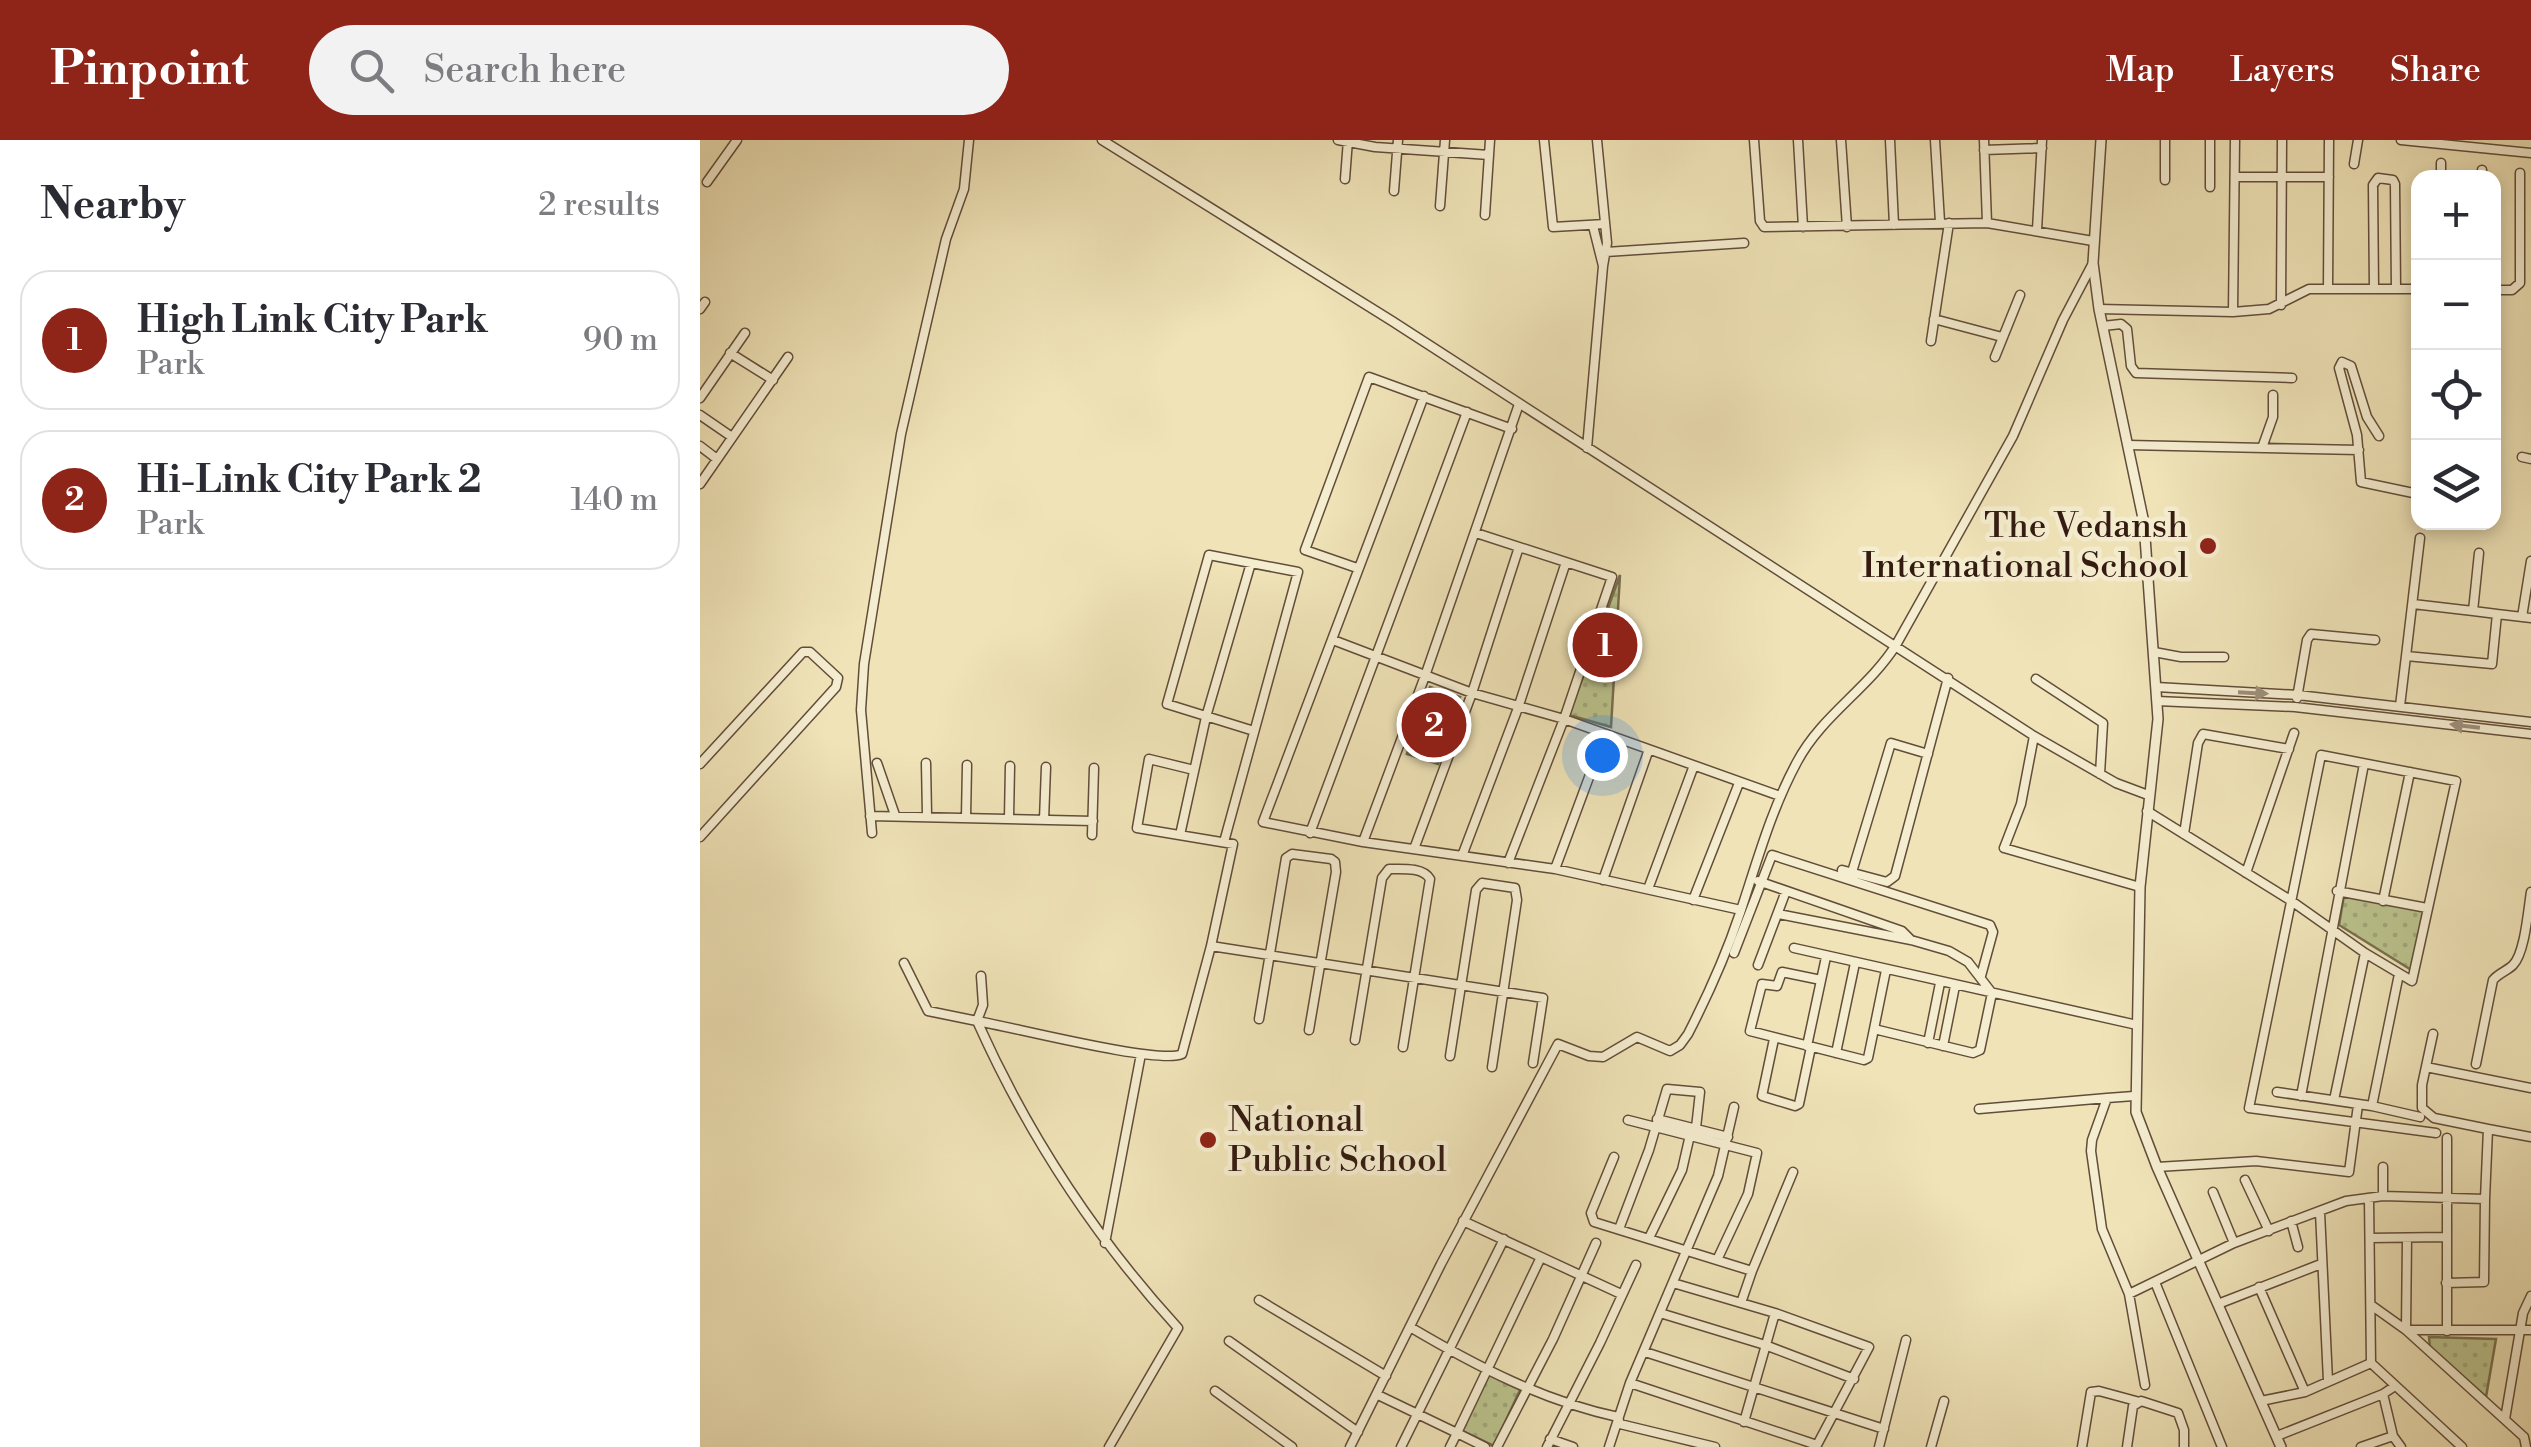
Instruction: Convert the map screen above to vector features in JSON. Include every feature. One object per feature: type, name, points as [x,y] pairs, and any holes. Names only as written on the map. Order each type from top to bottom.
[{"type":"street","points":[[707,182],[737,140]]},
{"type":"street","points":[[872,833],[861,710],[864,664],[900,434],[946,239],[964,189],[969,140]]},
{"type":"street","points":[[1102,140],[2034,736],[2148,796]]},
{"type":"street","points":[[1338,140],[1488,155]]},
{"type":"street","points":[[1440,206],[1445,140]]},
{"type":"street","points":[[1484,215],[1490,140]]},
{"type":"street","points":[[1544,140],[1553,226],[1605,224]]},
{"type":"street","points":[[1587,448],[1606,252],[1597,140]]},
{"type":"street","points":[[1754,140],[1760,221],[1764,226],[1846,228],[1986,223],[2094,240]]},
{"type":"street","points":[[1798,140],[1803,227]]},
{"type":"street","points":[[1841,140],[1846,228]]},
{"type":"street","points":[[1890,140],[1894,225]]},
{"type":"street","points":[[1931,341],[1944,222],[1935,140]]},
{"type":"street","points":[[2100,140],[2093,263],[2099,309],[2144,522],[2157,701],[2156,750],[2140,887],[2136,1112],[2281,1447]]},
{"type":"street","points":[[2165,180],[2166,140]]},
{"type":"street","points":[[2210,140],[2210,187]]},
{"type":"street","points":[[2233,312],[2235,140]]},
{"type":"street","points":[[2280,305],[2282,140]]},
{"type":"street","points":[[2328,140],[2328,289]]},
{"type":"street","points":[[2354,164],[2358,140]]},
{"type":"street","points":[[2401,140],[2486,144],[2529,153],[2528,140]]},
{"type":"street","points":[[1345,179],[1348,142]]},
{"type":"street","points":[[1986,223],[1984,145],[2042,144],[2037,230]]},
{"type":"street","points":[[1394,191],[1398,145]]},
{"type":"street","points":[[2441,163],[2441,170]]},
{"type":"street","points":[[2501,290],[2512,290],[2520,283],[2520,173]]},
{"type":"street","points":[[2235,176],[2329,178]]},
{"type":"street","points":[[2374,290],[2373,185],[2384,178],[2393,180],[2396,191],[2396,290]]},
{"type":"street","points":[[1593,226],[1602,266]]},
{"type":"street","points":[[1606,252],[1744,242]]},
{"type":"street","points":[[1350,1447],[1463,1220],[1558,1044],[1595,1057],[1610,1055],[1637,1037],[1666,1052],[1676,1050],[1688,1034],[1741,910],[1780,796],[1804,748],[1881,669],[1896,645],[2013,436],[2063,320],[2093,263]]},
{"type":"street","points":[[2099,309],[2233,312],[2269,309],[2309,289],[2411,290]]},
{"type":"street","points":[[1995,356],[2020,296]]},
{"type":"street","points":[[1934,319],[2002,337]]},
{"type":"street","points":[[2103,326],[2121,324],[2127,328],[2136,373],[2292,378]]},
{"type":"street","points":[[700,398],[745,333]]},
{"type":"street","points":[[730,353],[772,380]]},
{"type":"street","points":[[700,484],[788,357]]},
{"type":"street","points":[[2378,436],[2367,416],[2352,366],[2342,362],[2340,368],[2359,450],[2361,482],[2411,493]]},
{"type":"street","points":[[1357,568],[1304,550],[1369,377],[1512,428]]},
{"type":"street","points":[[2262,448],[2273,417],[2273,395]]},
{"type":"street","points":[[1424,396],[1263,822],[1363,842],[1556,869],[1741,910]]},
{"type":"street","points":[[1363,842],[1519,404]]},
{"type":"street","points":[[1310,833],[1467,412]]},
{"type":"street","points":[[700,415],[732,437]]},
{"type":"street","points":[[2128,445],[2359,450]]},
{"type":"street","points":[[700,446],[718,459]]},
{"type":"street","points":[[1476,533],[1612,577],[1564,719],[1508,863]]},
{"type":"street","points":[[2400,706],[2420,538]]},
{"type":"street","points":[[1414,849],[1472,693],[1519,546]]},
{"type":"street","points":[[2473,612],[2478,553]]},
{"type":"street","points":[[1224,842],[1298,572],[1209,555],[1167,704],[1254,730]]},
{"type":"street","points":[[1462,856],[1518,708],[1566,562]]},
{"type":"street","points":[[1180,835],[1206,717],[1252,563]]},
{"type":"street","points":[[2413,604],[2526,617],[2531,565]]},
{"type":"street","points":[[2406,656],[2490,666],[2497,614]]},
{"type":"street","points":[[2296,707],[2311,634],[2375,640]]},
{"type":"street","points":[[1333,640],[1472,693],[1564,719],[1780,796]]},
{"type":"street","points":[[700,764],[803,652],[810,652],[838,678],[836,687],[702,831]]},
{"type":"street","points":[[2154,652],[2224,658]]},
{"type":"street","points":[[1928,754],[1891,743],[1847,871],[1887,882],[1895,876],[1928,754],[1948,678]]},
{"type":"street","points":[[2036,679],[2103,723],[2100,774]]},
{"type":"street","points":[[2156,687],[2298,695],[2531,722]]},
{"type":"street","points":[[2157,701],[2296,707],[2531,734]]},
{"type":"street","points":[[2246,873],[2294,733]]},
{"type":"street","points":[[1556,869],[1604,734]]},
{"type":"street","points":[[2184,834],[2198,743],[2203,734],[2289,748]]},
{"type":"street","points":[[2034,736],[2021,804],[2004,848],[2140,887]]},
{"type":"street","points":[[1603,880],[1648,752]]},
{"type":"street","points":[[2146,811],[2290,900],[2412,981],[2456,781],[2320,755],[2290,900],[2249,1108],[2436,1133]]},
{"type":"street","points":[[904,963],[928,1011],[1142,1054],[1174,1058],[1182,1054],[1233,844],[1138,828],[1149,760],[1194,770]]},
{"type":"street","points":[[877,763],[896,815]]},
{"type":"street","points":[[926,763],[927,815]]},
{"type":"street","points":[[966,816],[967,764]]},
{"type":"street","points":[[2301,1096],[2364,764]]},
{"type":"street","points":[[1009,818],[1010,766]]},
{"type":"street","points":[[1044,820],[1046,768]]},
{"type":"street","points":[[1092,835],[1094,768]]},
{"type":"street","points":[[1648,890],[1693,768]]},
{"type":"street","points":[[2383,901],[2410,772]]},
{"type":"street","points":[[1693,900],[1739,783]]},
{"type":"street","points":[[870,816],[1093,822]]},
{"type":"street","points":[[1260,1019],[1286,858],[1292,854],[1332,859],[1336,872],[1308,1030]]},
{"type":"street","points":[[1734,952],[1773,855],[1988,924],[1993,932],[1980,976]]},
{"type":"street","points":[[1355,1040],[1382,878],[1389,869],[1425,872],[1430,879],[1402,1047]]},
{"type":"street","points":[[1750,879],[1902,931],[1910,940]]},
{"type":"street","points":[[1450,1056],[1478,886],[1482,883],[1515,888],[1518,895],[1492,1066]]},
{"type":"street","points":[[2337,891],[2427,908]]},
{"type":"street","points":[[1758,965],[1786,892]]},
{"type":"street","points":[[2476,1064],[2493,980],[2511,968],[2519,956],[2531,892]]},
{"type":"street","points":[[1842,926],[1844,913]]},
{"type":"street","points":[[1778,914],[1910,940],[1956,954],[1992,993],[1978,1052],[1874,1029]]},
{"type":"street","points":[[1211,946],[1555,1000]]},
{"type":"street","points":[[1794,948],[2136,1025]]},
{"type":"street","points":[[2334,1100],[2365,953]]},
{"type":"street","points":[[1774,1039],[1762,1096],[1796,1106],[1800,1104],[1826,957]]},
{"type":"street","points":[[1836,1054],[1854,963]]},
{"type":"street","points":[[1821,980],[1782,972],[1776,986],[1761,984],[1750,1032],[1866,1060],[1886,970]]},
{"type":"street","points":[[2372,1106],[2399,974]]},
{"type":"street","points":[[982,976],[978,1021],[1027,1124],[1104,1243],[1178,1328],[1109,1447]]},
{"type":"street","points":[[1928,1042],[1940,983]]},
{"type":"street","points":[[1944,1046],[1955,986]]},
{"type":"street","points":[[1532,1063],[1543,998]]},
{"type":"street","points":[[2433,1034],[2420,1102],[2428,1115],[2531,1137]]},
{"type":"street","points":[[1104,1243],[1142,1054]]},
{"type":"street","points":[[2426,1067],[2531,1088]]},
{"type":"street","points":[[1619,1229],[1666,1088],[1694,1090],[1701,1095],[1682,1170],[1648,1238]]},
{"type":"street","points":[[2277,1092],[2420,1117]]},
{"type":"street","points":[[1980,1109],[2134,1096]]},
{"type":"street","points":[[2107,1098],[2091,1151],[2106,1243],[2129,1294],[2145,1385]]},
{"type":"street","points":[[2157,1167],[2256,1161],[2349,1172],[2358,1105]]},
{"type":"street","points":[[1609,1447],[1630,1383],[1718,1176],[1734,1107]]},
{"type":"street","points":[[1628,1120],[1693,1131],[1757,1153],[1748,1194],[1717,1260]]},
{"type":"street","points":[[2446,1283],[2484,1282],[2488,1129]]},
{"type":"street","points":[[2447,1138],[2447,1331]]},
{"type":"street","points":[[1614,1157],[1591,1216],[1594,1222],[1752,1271]]},
{"type":"street","points":[[2383,1167],[2384,1196]]},
{"type":"street","points":[[1741,1303],[1793,1172]]},
{"type":"street","points":[[2245,1180],[2269,1231]]},
{"type":"street","points":[[2213,1192],[2234,1243]]},
{"type":"street","points":[[2129,1294],[2234,1243],[2346,1201],[2384,1196],[2484,1199]]},
{"type":"street","points":[[2369,1198],[2371,1363],[2462,1447]]},
{"type":"street","points":[[2320,1212],[2328,1381]]},
{"type":"street","points":[[1463,1220],[1621,1294]]},
{"type":"street","points":[[2291,1222],[2298,1246]]},
{"type":"street","points":[[2370,1238],[2445,1237]]},
{"type":"street","points":[[2406,1330],[2407,1238]]},
{"type":"street","points":[[1401,1447],[1504,1239]]},
{"type":"street","points":[[1496,1447],[1596,1243]]},
{"type":"street","points":[[1450,1447],[1541,1257]]},
{"type":"street","points":[[2218,1304],[2322,1264]]},
{"type":"street","points":[[1573,1447],[1548,1443],[1636,1266]]},
{"type":"street","points":[[2155,1282],[2222,1447]]},
{"type":"street","points":[[1630,1383],[1817,1445],[1869,1347],[1775,1313],[1673,1283]]},
{"type":"street","points":[[2260,1287],[2304,1392]]},
{"type":"street","points":[[2505,1419],[2520,1329],[2531,1296]]},
{"type":"street","points":[[1259,1300],[1386,1376]]},
{"type":"street","points":[[2371,1305],[2406,1330],[2527,1440]]},
{"type":"street","points":[[1660,1313],[1764,1345],[1854,1379]]},
{"type":"street","points":[[1744,1422],[1775,1313]]},
{"type":"street","points":[[1410,1327],[1527,1389],[1568,1406],[1618,1417]]},
{"type":"street","points":[[2406,1330],[2531,1330]]},
{"type":"street","points":[[1879,1447],[1906,1340]]},
{"type":"street","points":[[1229,1341],[1358,1432]]},
{"type":"street","points":[[1645,1352],[1884,1428]]},
{"type":"street","points":[[2261,1402],[2304,1392],[2371,1363]]},
{"type":"street","points":[[2277,1436],[2395,1386]]},
{"type":"street","points":[[1215,1391],[1292,1447]]},
{"type":"street","points":[[2082,1447],[2091,1392],[2099,1391],[2178,1413],[2184,1447]]},
{"type":"street","points":[[2383,1394],[2393,1436],[2401,1447]]},
{"type":"street","points":[[1378,1396],[1485,1447]]},
{"type":"street","points":[[1931,1447],[1944,1401]]},
{"type":"street","points":[[2128,1447],[2136,1401]]},
{"type":"street","points":[[1618,1417],[1620,1424],[1716,1447]]},
{"type":"street","points":[[2361,1447],[2393,1436]]},
{"type":"green space","points":[[1620,575],[1611,727],[1569,715]]},
{"type":"green space","points":[[1430,687],[1460,697],[1438,764],[1407,754]]},
{"type":"green space","points":[[2344,895],[2426,909],[2413,971],[2339,925]]},
{"type":"green space","points":[[2429,1337],[2496,1339],[2486,1397],[2430,1348]]},
{"type":"green space","points":[[1489,1373],[1521,1388],[1494,1446],[1462,1431]]},
{"type":"place","name":"The Vedansh International School","points":[[2208,546]]},
{"type":"place","name":"High Link City Park","points":[[1605,645]]},
{"type":"place","name":"Hi-Link City Park 2","points":[[1434,725]]},
{"type":"place","name":"National Public School","points":[[1208,1140]]}]
